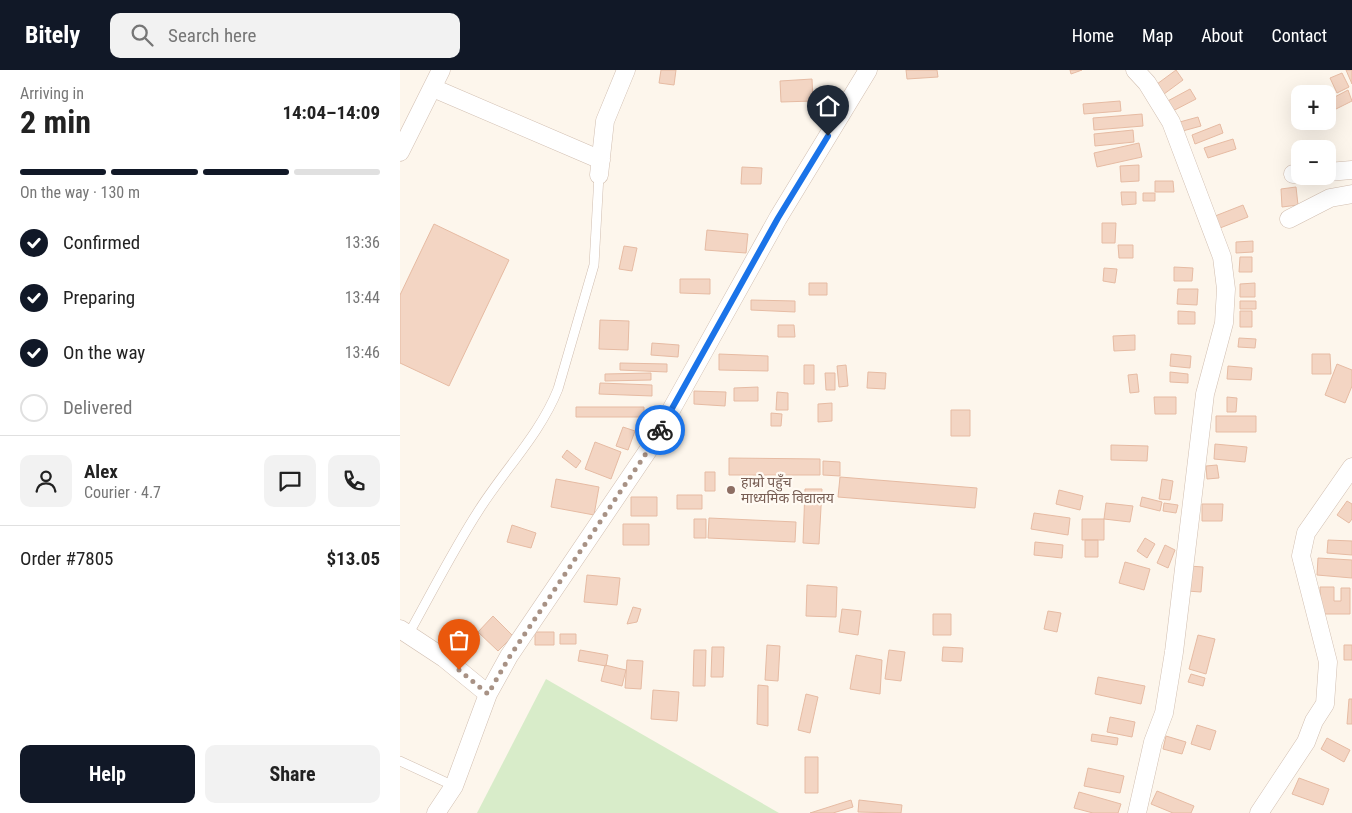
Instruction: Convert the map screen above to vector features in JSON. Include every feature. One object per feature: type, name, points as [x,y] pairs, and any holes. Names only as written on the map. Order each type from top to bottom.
[{"type":"street","points":[[400,152],[441,70]]},
{"type":"street","points":[[433,88],[600,168],[605,121],[626,70]]},
{"type":"street","points":[[436,813],[454,786],[488,694],[510,656],[651,446],[778,218],[868,70]]},
{"type":"street","points":[[1135,70],[1147,83],[1171,122],[1222,257],[1226,289],[1224,323],[1205,394],[1174,652],[1164,713],[1154,742],[1137,813]]},
{"type":"street","points":[[1336,171],[1352,170]]},
{"type":"street","points":[[1289,219],[1330,198],[1352,194]]},
{"type":"street","points":[[1259,813],[1306,742],[1314,720],[1325,704],[1328,662],[1301,556],[1306,532],[1352,466]]},
{"type":"street","points":[[404,632],[444,658],[488,694]]},
{"type":"lane","points":[[404,632],[479,509],[552,405],[594,265],[600,168]]},
{"type":"lane","points":[[400,761],[454,786]]},
{"type":"green space","points":[[546,679],[779,813],[477,813]]},
{"type":"building","points":[[661,70],[676,70],[674,85],[659,83]]},
{"type":"building","points":[[906,70],[937,70],[938,77],[907,79]]},
{"type":"building","points":[[1070,70],[1082,70],[1071,74]]},
{"type":"building","points":[[1176,70],[1183,80],[1160,97],[1153,87]]},
{"type":"building","points":[[1346,70],[1352,70],[1352,84]]},
{"type":"building","points":[[1342,73],[1349,87],[1337,93],[1336,85],[1333,85],[1330,78]]},
{"type":"building","points":[[812,79],[813,101],[781,102],[780,81]]},
{"type":"building","points":[[1190,89],[1196,99],[1169,113],[1164,103]]},
{"type":"building","points":[[1348,90],[1352,101],[1336,109],[1336,96]]},
{"type":"building","points":[[1120,101],[1121,111],[1084,114],[1083,104]]},
{"type":"building","points":[[1142,114],[1143,126],[1094,130],[1093,118]]},
{"type":"building","points":[[1198,117],[1201,126],[1179,132],[1176,123]]},
{"type":"building","points":[[1220,124],[1223,133],[1195,144],[1192,135]]},
{"type":"building","points":[[1133,130],[1134,142],[1095,146],[1094,134]]},
{"type":"building","points":[[1233,139],[1236,149],[1208,158],[1204,148]]},
{"type":"building","points":[[1139,143],[1142,157],[1097,167],[1094,153]]},
{"type":"building","points":[[1139,165],[1139,181],[1121,182],[1120,166]]},
{"type":"building","points":[[742,167],[762,168],[761,184],[741,184]]},
{"type":"building","points":[[1155,181],[1173,181],[1174,192],[1155,192]]},
{"type":"building","points":[[1296,187],[1298,205],[1282,207],[1281,189]]},
{"type":"building","points":[[1121,192],[1136,192],[1136,204],[1122,205]]},
{"type":"building","points":[[1143,193],[1155,193],[1155,201],[1143,201]]},
{"type":"building","points":[[1243,205],[1248,217],[1215,230],[1210,218]]},
{"type":"building","points":[[1102,223],[1116,223],[1115,243],[1102,243]]},
{"type":"building","points":[[434,224],[509,260],[449,386],[400,363],[400,295]]},
{"type":"building","points":[[707,230],[748,234],[746,253],[705,250]]},
{"type":"building","points":[[1253,241],[1253,252],[1236,253],[1236,242]]},
{"type":"building","points":[[1118,245],[1133,245],[1133,258],[1119,258]]},
{"type":"building","points":[[624,246],[637,248],[632,271],[619,269]]},
{"type":"building","points":[[1240,257],[1252,257],[1252,272],[1239,272]]},
{"type":"building","points":[[1174,267],[1193,268],[1192,281],[1174,281]]},
{"type":"building","points":[[1104,268],[1117,269],[1115,283],[1103,281]]},
{"type":"building","points":[[680,279],[710,279],[710,294],[680,293]]},
{"type":"building","points":[[809,283],[827,283],[827,295],[809,295]]},
{"type":"building","points":[[1255,283],[1255,297],[1240,297],[1240,284]]},
{"type":"building","points":[[1178,289],[1198,289],[1197,305],[1177,304]]},
{"type":"building","points":[[751,300],[795,301],[795,312],[751,310]]},
{"type":"building","points":[[1240,301],[1256,301],[1256,309],[1240,309]]},
{"type":"building","points":[[1178,311],[1195,312],[1195,324],[1178,324]]},
{"type":"building","points":[[1240,311],[1252,311],[1252,327],[1240,327]]},
{"type":"building","points":[[600,320],[629,321],[628,350],[599,349]]},
{"type":"building","points":[[778,325],[794,325],[795,337],[778,337]]},
{"type":"building","points":[[1135,335],[1135,350],[1114,351],[1113,336]]},
{"type":"building","points":[[1239,338],[1256,339],[1255,348],[1238,347]]},
{"type":"building","points":[[652,343],[679,345],[678,357],[651,355]]},
{"type":"building","points":[[719,354],[768,356],[768,371],[719,370]]},
{"type":"building","points":[[1171,354],[1191,356],[1190,368],[1170,366]]},
{"type":"building","points":[[1312,354],[1330,354],[1331,374],[1312,374]]},
{"type":"building","points":[[620,363],[667,364],[667,372],[620,370]]},
{"type":"building","points":[[1337,364],[1352,370],[1352,386],[1345,403],[1325,395]]},
{"type":"building","points":[[804,365],[814,365],[814,384],[804,384]]},
{"type":"building","points":[[846,365],[848,386],[839,387],[837,366]]},
{"type":"building","points":[[1228,366],[1252,368],[1251,380],[1227,379]]},
{"type":"building","points":[[868,372],[886,373],[885,389],[867,388]]},
{"type":"building","points":[[1170,372],[1188,374],[1188,383],[1170,382]]},
{"type":"building","points":[[651,373],[651,380],[605,381],[605,374]]},
{"type":"building","points":[[825,373],[835,373],[835,390],[826,390]]},
{"type":"building","points":[[1137,374],[1139,392],[1130,393],[1128,375]]},
{"type":"building","points":[[600,383],[652,385],[652,396],[599,394]]},
{"type":"building","points":[[758,387],[758,401],[734,401],[734,388]]},
{"type":"building","points":[[694,391],[726,392],[725,406],[694,404]]},
{"type":"building","points":[[777,392],[788,393],[788,410],[776,410]]},
{"type":"building","points":[[1154,397],[1176,397],[1176,414],[1155,414]]},
{"type":"building","points":[[1227,397],[1237,398],[1236,412],[1227,412]]},
{"type":"building","points":[[832,403],[832,421],[818,422],[818,404]]},
{"type":"building","points":[[576,407],[644,407],[644,417],[576,417]]},
{"type":"building","points":[[951,410],[970,410],[970,436],[951,436]]},
{"type":"building","points":[[771,413],[782,414],[781,426],[771,426]]},
{"type":"building","points":[[1216,416],[1256,416],[1256,432],[1216,432]]},
{"type":"building","points":[[623,427],[635,431],[628,450],[616,446]]},
{"type":"building","points":[[595,442],[621,452],[611,479],[585,469]]},
{"type":"building","points":[[1215,444],[1247,447],[1245,462],[1214,459]]},
{"type":"building","points":[[1111,445],[1148,446],[1147,461],[1111,460]]},
{"type":"building","points":[[567,450],[581,461],[576,468],[562,457]]},
{"type":"building","points":[[729,458],[820,459],[820,475],[729,475]]},
{"type":"building","points":[[823,461],[840,462],[840,476],[823,475]]},
{"type":"building","points":[[1217,465],[1219,478],[1207,479],[1206,466]]},
{"type":"building","points":[[705,472],[715,472],[715,491],[705,491]]},
{"type":"building","points":[[840,477],[977,488],[975,508],[838,497]]},
{"type":"building","points":[[556,479],[599,487],[594,515],[551,507]]},
{"type":"building","points":[[1162,479],[1173,481],[1170,500],[1159,499]]},
{"type":"building","points":[[805,489],[822,489],[819,544],[803,543]]},
{"type":"building","points":[[1059,490],[1083,496],[1080,510],[1056,504]]},
{"type":"building","points":[[677,495],[702,495],[702,509],[677,509]]},
{"type":"building","points":[[631,497],[657,497],[657,516],[631,516]]},
{"type":"building","points":[[1142,497],[1162,502],[1160,511],[1140,506]]},
{"type":"building","points":[[1347,501],[1352,504],[1352,519],[1349,523],[1337,515]]},
{"type":"building","points":[[1106,503],[1133,506],[1130,522],[1104,519]]},
{"type":"building","points":[[1164,503],[1178,505],[1176,513],[1163,511]]},
{"type":"building","points":[[1202,504],[1223,504],[1222,521],[1202,521]]},
{"type":"building","points":[[1034,513],[1070,518],[1068,535],[1031,529]]},
{"type":"building","points":[[709,518],[796,522],[795,542],[708,538]]},
{"type":"building","points":[[694,519],[706,519],[706,538],[694,538]]},
{"type":"building","points":[[1082,519],[1104,519],[1104,540],[1082,540]]},
{"type":"building","points":[[623,524],[649,524],[649,545],[623,545]]},
{"type":"building","points":[[512,525],[536,533],[531,548],[507,542]]},
{"type":"building","points":[[1145,538],[1155,544],[1147,558],[1137,551]]},
{"type":"building","points":[[1085,540],[1098,540],[1098,557],[1085,557]]},
{"type":"building","points":[[1328,540],[1352,541],[1352,555],[1327,553]]},
{"type":"building","points":[[1035,542],[1063,545],[1062,558],[1034,555]]},
{"type":"building","points":[[1165,545],[1175,550],[1168,568],[1157,563]]},
{"type":"building","points":[[1318,558],[1352,560],[1352,578],[1317,575]]},
{"type":"building","points":[[1125,562],[1150,569],[1144,590],[1119,583]]},
{"type":"building","points":[[1189,566],[1203,567],[1201,592],[1187,591]]},
{"type":"building","points":[[587,575],[620,578],[617,605],[584,602]]},
{"type":"building","points":[[807,585],[837,587],[836,617],[806,616]]},
{"type":"building","points":[[1320,587],[1334,587],[1334,601],[1341,601],[1341,588],[1350,588],[1350,614],[1321,614]]},
{"type":"building","points":[[633,607],[641,609],[637,622],[627,624]]},
{"type":"building","points":[[842,609],[861,611],[858,635],[839,632]]},
{"type":"building","points":[[1048,611],[1061,613],[1057,632],[1044,629]]},
{"type":"building","points":[[933,614],[951,614],[951,635],[933,635]]},
{"type":"building","points":[[493,616],[513,636],[498,651],[478,632]]},
{"type":"building","points":[[535,632],[554,632],[554,645],[535,645]]},
{"type":"building","points":[[560,634],[576,634],[576,644],[560,644]]},
{"type":"building","points":[[1198,635],[1215,639],[1206,674],[1189,669]]},
{"type":"building","points":[[767,645],[780,646],[778,681],[765,680]]},
{"type":"building","points":[[1344,645],[1352,645],[1352,660],[1344,660]]},
{"type":"building","points":[[712,647],[724,647],[723,677],[711,677]]},
{"type":"building","points":[[943,647],[963,648],[962,662],[942,661]]},
{"type":"building","points":[[580,650],[608,655],[606,666],[578,661]]},
{"type":"building","points":[[694,650],[706,650],[705,686],[693,686]]},
{"type":"building","points":[[889,650],[905,652],[901,681],[885,679]]},
{"type":"building","points":[[856,655],[882,660],[880,694],[850,689]]},
{"type":"building","points":[[627,660],[643,661],[641,689],[625,688]]},
{"type":"building","points":[[605,665],[626,670],[622,686],[601,681]]},
{"type":"building","points":[[1191,674],[1205,678],[1203,686],[1188,682]]},
{"type":"building","points":[[1098,677],[1145,686],[1141,704],[1095,694]]},
{"type":"building","points":[[758,685],[768,686],[768,726],[757,724]]},
{"type":"building","points":[[653,690],[679,692],[677,721],[651,719]]},
{"type":"building","points":[[806,694],[818,697],[810,733],[798,730]]},
{"type":"building","points":[[1349,699],[1352,699],[1352,724],[1347,724]]},
{"type":"building","points":[[1110,717],[1135,722],[1132,737],[1107,732]]},
{"type":"building","points":[[1197,725],[1216,731],[1210,750],[1191,744]]},
{"type":"building","points":[[1092,734],[1118,738],[1117,745],[1091,741]]},
{"type":"building","points":[[1166,736],[1186,742],[1182,754],[1163,749]]},
{"type":"building","points":[[1327,738],[1350,750],[1344,762],[1321,749]]},
{"type":"building","points":[[805,757],[818,757],[818,793],[805,793]]},
{"type":"building","points":[[1088,768],[1124,776],[1120,793],[1084,786]]},
{"type":"building","points":[[1299,778],[1329,789],[1323,805],[1292,794]]},
{"type":"building","points":[[1157,791],[1194,806],[1191,813],[1173,813],[1151,804]]},
{"type":"building","points":[[1079,792],[1121,804],[1118,813],[1093,813],[1074,808]]},
{"type":"building","points":[[851,800],[853,807],[833,813],[810,813]]},
{"type":"building","points":[[859,800],[902,805],[901,813],[858,812]]},
{"type":"way so far","points":[[459,670],[488,694],[510,656],[660,430]]},
{"type":"place","name":"हाम्रो पहुँच माध्यमिक विद्यालय","points":[[731,490]]},
{"type":"route","points":[[660,430],[778,218],[828,136]]}]
